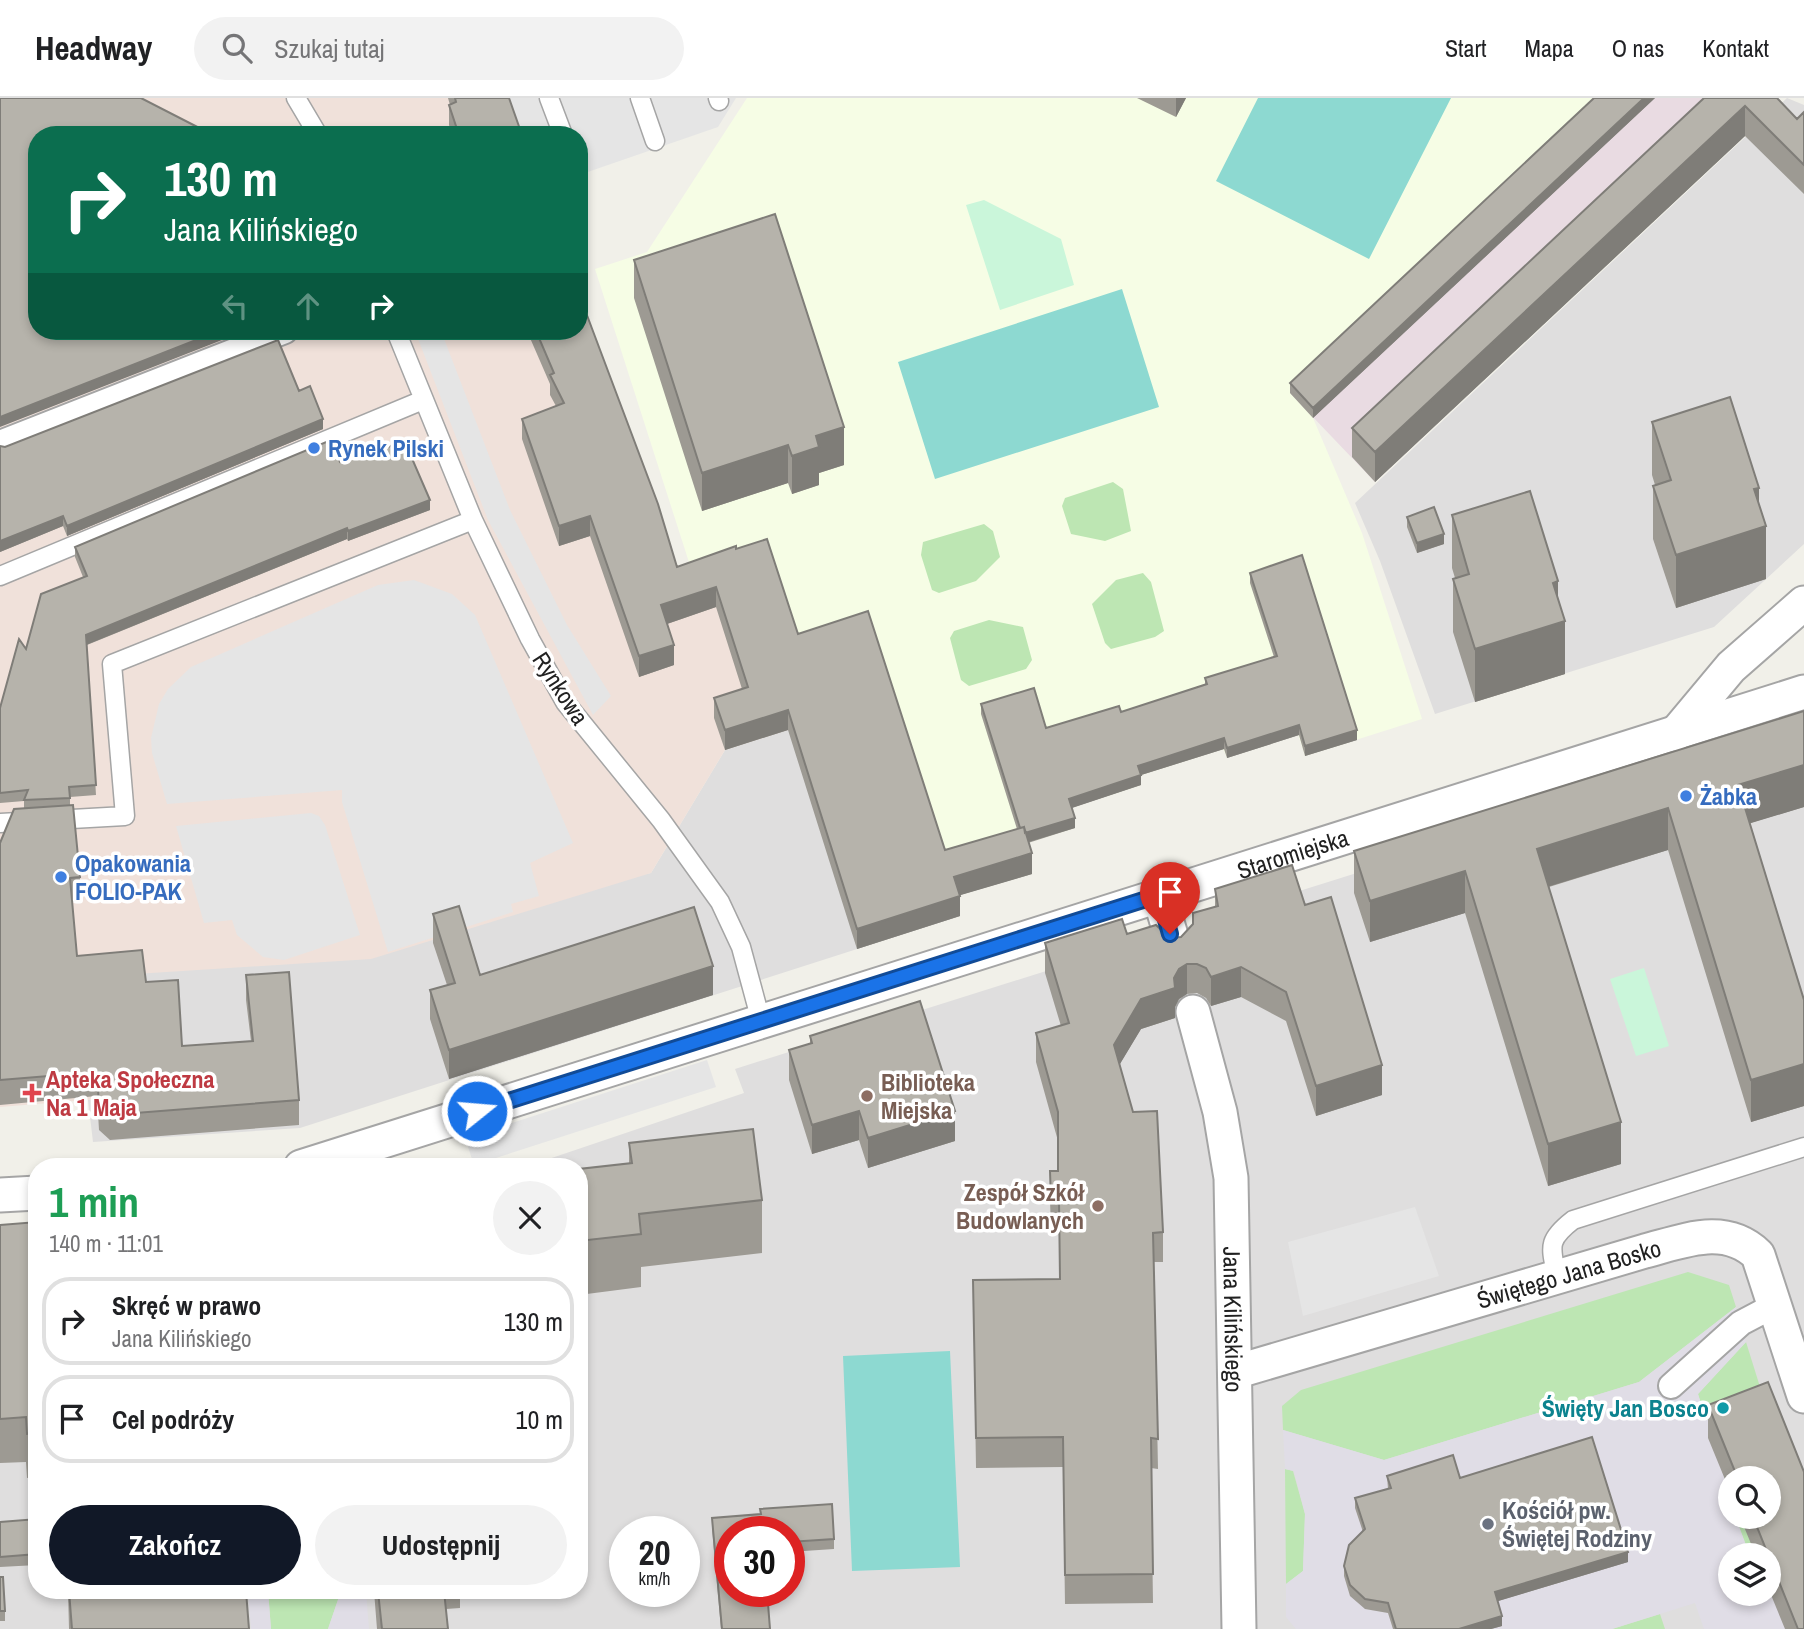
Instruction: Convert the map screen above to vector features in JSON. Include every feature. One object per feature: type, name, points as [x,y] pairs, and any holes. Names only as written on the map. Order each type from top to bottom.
[{"type":"street","points":[[0,443],[262,340]]},
{"type":"street","points":[[1675,734],[1731,667],[1804,603]]},
{"type":"street","name":"Staromiejska","points":[[329,1158],[1804,692]]},
{"type":"street","points":[[1159,895],[1175,948]]},
{"type":"street","name":"Jana Kilińskiego","points":[[1193,1012],[1228,1148],[1234,1221],[1239,1629]]},
{"type":"street","points":[[0,1195],[28,1193]]},
{"type":"street","name":"Świętego Jana Bosko","points":[[1235,1372],[1689,1240],[1712,1236],[1744,1242],[1758,1255],[1804,1396]]},
{"type":"street","points":[[1671,1386],[1741,1323],[1775,1305]]},
{"type":"lane","points":[[296,98],[313,126]]},
{"type":"lane","points":[[550,98],[560,126]]},
{"type":"lane","points":[[640,98],[655,141]]},
{"type":"lane","name":"Rynkowa","points":[[400,340],[473,520],[530,639],[565,702],[660,820],[720,902],[741,947],[761,1021]]},
{"type":"lane","points":[[0,576],[423,400]]},
{"type":"lane","points":[[0,823],[125,816],[112,664],[473,520]]},
{"type":"lane","points":[[1557,1278],[1550,1246],[1556,1233],[1573,1220],[1804,1147]]},
{"type":"shaded area","name":"Rynek Pilski","points":[[0,98],[507,98],[517,126],[28,126],[28,340],[582,340],[677,587],[736,566],[788,730],[725,750],[651,873],[371,959],[89,977],[99,1099],[0,1107]]},
{"type":"shaded area","points":[[508,98],[736,98],[718,127],[588,172],[588,126],[518,126]]},
{"type":"shaded area","points":[[747,98],[1605,98],[1290,393],[1313,418],[1362,533],[1422,719],[1305,756],[1295,725],[1227,758],[1223,749],[1138,776],[1141,785],[1108,796],[1065,797],[1075,828],[945,868],[798,654],[695,581],[595,269],[647,252]]},
{"type":"shaded area","points":[[1258,98],[1451,98],[1369,259],[1216,181]]},
{"type":"shaded area","points":[[1605,98],[1750,98],[1578,291],[1375,482],[1290,393]]},
{"type":"shaded area","points":[[1787,98],[1804,105],[1804,544],[1714,627],[1435,714],[1380,561],[1355,503]]},
{"type":"shaded area","points":[[1122,289],[1159,407],[935,479],[898,362]]},
{"type":"shaded area","points":[[418,340],[444,340],[510,510],[567,625],[611,696],[593,715],[488,520]]},
{"type":"shaded area","points":[[414,580],[452,594],[475,615],[573,843],[530,863],[539,896],[511,904],[513,912],[388,952],[342,802],[342,790],[167,804],[152,753],[151,738],[159,704],[168,689],[191,667],[378,585]]},
{"type":"shaded area","points":[[868,631],[960,916],[300,1128],[93,1142],[88,1100],[99,1099],[89,977],[651,873],[725,750],[787,730]]},
{"type":"shaded area","points":[[1804,732],[1804,1629],[0,1629],[0,1267],[28,1265],[28,1599],[588,1599],[588,1158],[552,1158],[744,1093],[735,1069]]},
{"type":"shaded area","points":[[311,813],[319,816],[325,825],[360,935],[284,960],[263,957],[237,935],[232,920],[204,923],[176,826]]},
{"type":"shaded area","points":[[707,1060],[716,1087],[496,1158],[472,1158],[465,1138]]},
{"type":"shaded area","points":[[1415,1207],[1439,1276],[1303,1316],[1288,1242]]},
{"type":"shaded area","points":[[1736,1307],[1746,1342],[1698,1394],[1706,1419],[1723,1429],[1757,1466],[1718,1466],[1718,1529],[1740,1529],[1745,1543],[1718,1543],[1718,1606],[1781,1606],[1781,1550],[1804,1551],[1804,1629],[1704,1629],[1695,1603],[1612,1629],[1491,1629],[1502,1625],[1460,1488],[1388,1486],[1391,1498],[1365,1539],[1365,1609],[1388,1613],[1393,1629],[1296,1629],[1286,1617],[1286,1584],[1303,1571],[1305,1514],[1294,1471],[1285,1469],[1283,1430],[1384,1460],[1639,1382]]},
{"type":"shaded area","points":[[950,1351],[960,1567],[852,1571],[843,1356]]},
{"type":"shaded area","points":[[249,1599],[269,1599],[271,1629],[251,1629]]},
{"type":"shaded area","points":[[338,1599],[367,1599],[369,1629],[328,1629]]},
{"type":"green space","points":[[984,200],[1061,239],[1074,285],[1000,310],[966,205]]},
{"type":"green space","points":[[1113,482],[1123,489],[1131,531],[1105,541],[1071,534],[1062,506],[1065,498]]},
{"type":"green space","points":[[984,524],[993,531],[1000,557],[976,581],[939,593],[932,590],[921,555],[923,542]]},
{"type":"green space","points":[[1143,573],[1151,582],[1164,631],[1155,637],[1111,649],[1105,643],[1092,604],[1116,580]]},
{"type":"green space","points":[[989,620],[1023,627],[1032,660],[1026,669],[969,686],[961,680],[950,638],[954,631]]},
{"type":"green space","points":[[1644,968],[1669,1046],[1636,1056],[1610,979]]},
{"type":"green space","points":[[1688,1272],[1729,1285],[1736,1307],[1639,1382],[1384,1460],[1283,1430],[1282,1406],[1301,1390]]},
{"type":"green space","points":[[1746,1342],[1804,1528],[1804,1551],[1781,1550],[1781,1543],[1745,1543],[1740,1529],[1781,1529],[1781,1466],[1768,1466],[1753,1420],[1723,1429],[1706,1419],[1698,1394]]},
{"type":"green space","points":[[1285,1469],[1293,1471],[1305,1514],[1303,1571],[1286,1584]]},
{"type":"green space","points":[[269,1599],[338,1599],[328,1629],[271,1629]]},
{"type":"green space","points":[[1660,1614],[1665,1629],[1612,1629]]},
{"type":"building","points":[[0,98],[141,98],[195,126],[28,126],[28,340],[196,340],[0,417]]},
{"type":"building","points":[[455,98],[509,98],[519,126],[456,126],[449,105],[456,102]]},
{"type":"building","points":[[1594,98],[1644,98],[1313,408],[1290,383]]},
{"type":"building","points":[[1704,98],[1777,98],[1797,119],[1804,112],[1804,165],[1745,106],[1375,452],[1352,428]]},
{"type":"building","points":[[775,214],[844,427],[816,436],[819,447],[792,456],[788,445],[702,473],[634,260]]},
{"type":"building","points":[[588,318],[658,504],[677,567],[736,546],[736,549],[767,539],[798,634],[868,611],[945,850],[1024,827],[1032,853],[954,877],[960,896],[857,929],[788,710],[725,730],[714,698],[748,687],[716,587],[661,605],[674,645],[639,656],[590,516],[559,526],[522,419],[564,403],[550,375],[554,373],[540,340],[588,340]]},
{"type":"building","points":[[278,340],[299,391],[310,386],[323,419],[67,526],[63,516],[0,541],[0,446],[5,447]]},
{"type":"building","points":[[1730,397],[1759,488],[1754,489],[1766,526],[1676,555],[1653,486],[1671,480],[1652,422]]},
{"type":"building","points":[[331,440],[340,462],[359,454],[361,459],[404,440],[430,500],[348,531],[347,528],[86,635],[96,785],[69,787],[70,798],[24,800],[28,790],[0,793],[0,708],[19,639],[26,649],[41,594],[87,576],[75,547]]},
{"type":"building","points":[[1530,491],[1558,581],[1553,583],[1565,621],[1475,649],[1453,579],[1469,574],[1452,515]]},
{"type":"building","points":[[1434,507],[1444,534],[1417,543],[1407,517]]},
{"type":"building","points":[[1302,555],[1357,730],[1305,746],[1299,725],[1227,748],[1224,738],[1138,766],[1141,775],[1069,799],[1075,818],[1025,833],[1024,827],[1020,828],[981,704],[1034,688],[1046,728],[1119,706],[1121,712],[1207,684],[1205,678],[1277,656],[1250,573]]},
{"type":"building","points":[[1804,711],[1804,765],[1738,785],[1804,1000],[1804,1064],[1751,1080],[1668,808],[1537,849],[1621,1122],[1548,1144],[1465,871],[1370,901],[1354,851]]},
{"type":"building","points":[[73,805],[80,877],[70,878],[77,956],[142,950],[146,982],[178,980],[182,1046],[253,1041],[246,975],[289,972],[299,1100],[110,1115],[99,1105],[97,1072],[0,1080],[0,843],[14,809]]},
{"type":"building","points":[[1292,865],[1305,905],[1331,897],[1382,1065],[1316,1086],[1286,992],[1241,967],[1211,977],[1206,968],[1187,964],[1179,969],[1174,978],[1175,988],[1141,999],[1114,1045],[1133,1112],[1157,1111],[1163,1232],[1153,1233],[1158,1439],[1151,1438],[1153,1574],[1065,1575],[1063,1437],[976,1438],[973,1280],[1060,1279],[1059,1201],[1051,1201],[1050,1171],[1058,1171],[1058,1112],[1036,1033],[1069,1023],[1045,943],[1122,919],[1127,934],[1156,925],[1170,938],[1181,937],[1193,924],[1193,913],[1218,906],[1215,889]]},
{"type":"building","points":[[459,906],[480,975],[694,907],[713,966],[449,1050],[430,990],[455,983],[433,914]]},
{"type":"building","name":"Biblioteka Miejska","points":[[920,1001],[955,1111],[868,1138],[859,1111],[812,1125],[789,1050],[812,1043],[810,1036]]},
{"type":"building","points":[[753,1129],[762,1200],[639,1214],[641,1234],[588,1240],[588,1168],[632,1163],[629,1143]]},
{"type":"building","points":[[28,1223],[28,1434],[26,1417],[0,1419],[0,1225]]},
{"type":"building","points":[[1768,1382],[1804,1472],[1804,1629],[1798,1629],[1781,1587],[1781,1543],[1763,1543],[1758,1529],[1781,1529],[1781,1466],[1733,1466],[1708,1405]]},
{"type":"building","name":"Kościół pw. Świętej Rodziny","points":[[1592,1437],[1628,1552],[1495,1592],[1502,1616],[1459,1629],[1396,1629],[1388,1603],[1365,1599],[1350,1585],[1344,1566],[1349,1545],[1365,1529],[1355,1498],[1391,1488],[1387,1476],[1453,1455],[1460,1478]]},
{"type":"building","points":[[832,1504],[834,1539],[805,1541],[805,1516],[736,1516],[761,1514],[760,1509]]},
{"type":"building","points":[[28,1520],[28,1555],[0,1557],[0,1522]]},
{"type":"building","points":[[0,1577],[3,1577],[5,1611],[0,1611]]},
{"type":"building","points":[[70,1599],[247,1599],[249,1629],[72,1629]]},
{"type":"building","points":[[379,1599],[445,1599],[448,1629],[382,1629]]},
{"type":"building","points":[[720,1607],[768,1607],[770,1629],[722,1629]]},
{"type":"place","name":"Rynek Pilski","points":[[314,448]]},
{"type":"place","name":"Żabka","points":[[1686,796]]},
{"type":"place","name":"Opakowania FOLIO-PAK","points":[[61,877]]},
{"type":"place","name":"Apteka Społeczna Na 1 Maja","points":[[32,1093]]},
{"type":"place","name":"Biblioteka Miejska","points":[[867,1096]]},
{"type":"place","name":"Zespół Szkół Budowlanych","points":[[1098,1206]]},
{"type":"place","name":"Święty Jan Bosco","points":[[1723,1408]]},
{"type":"place","name":"Kościół pw. Świętej Rodziny","points":[[1488,1524]]},
{"type":"route","points":[[477,1111],[1159,895],[1170,934]]}]
